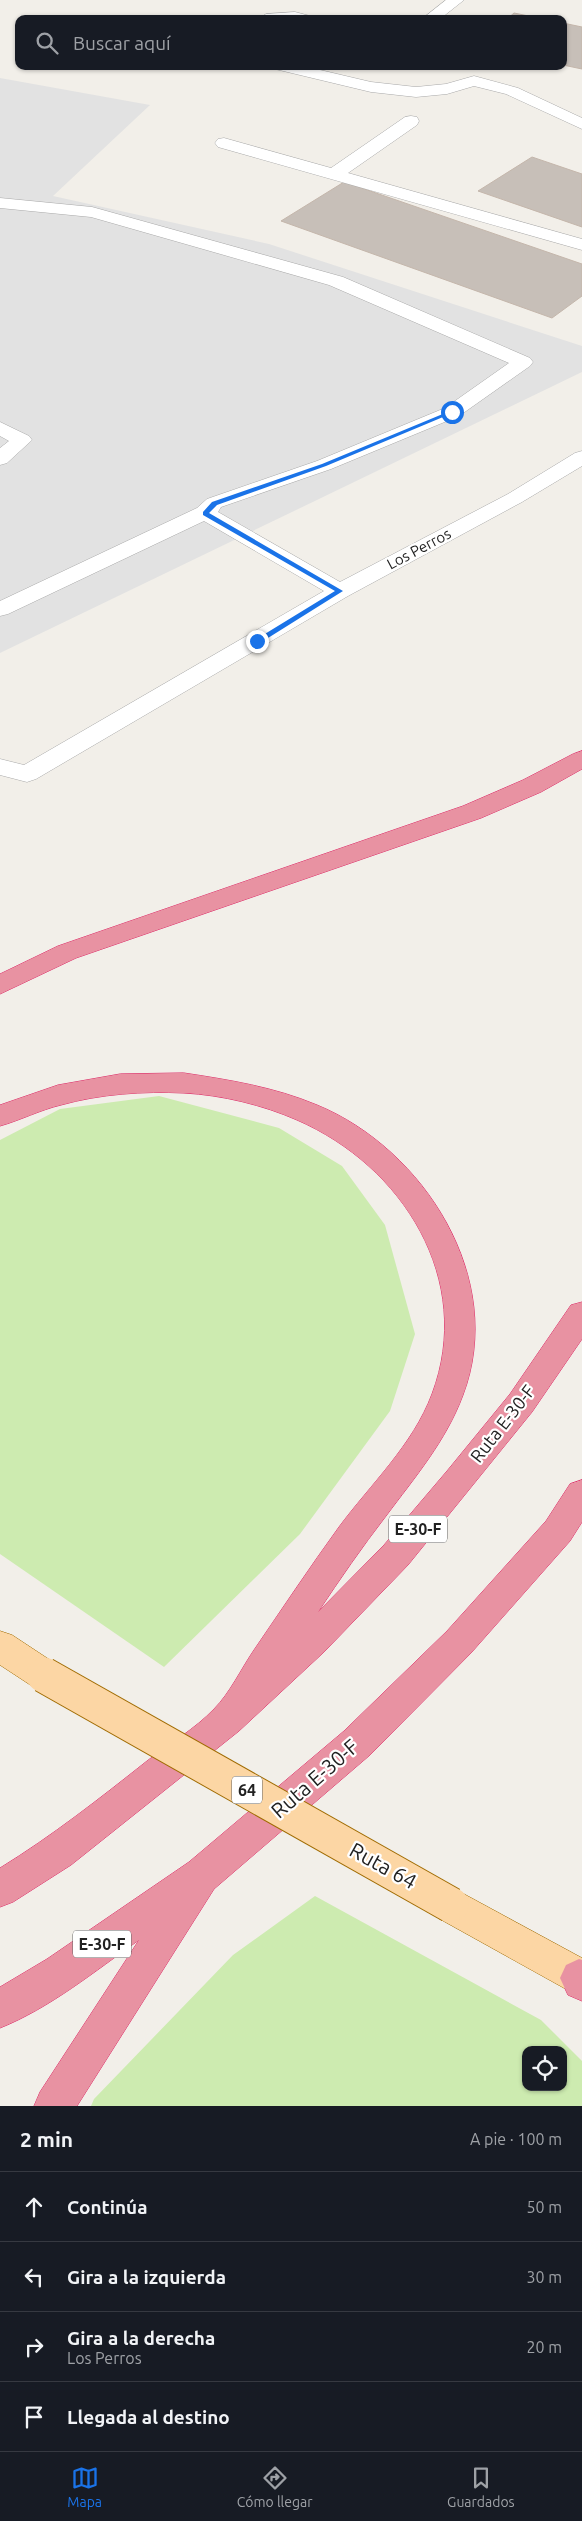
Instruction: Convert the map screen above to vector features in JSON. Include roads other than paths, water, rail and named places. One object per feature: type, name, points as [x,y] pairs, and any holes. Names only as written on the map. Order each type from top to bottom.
[{"type":"highway","points":[[0,985],[67,952],[472,812],[532,786],[582,759]]},
{"type":"highway","points":[[0,1116],[60,1094],[104,1085],[148,1082],[193,1083],[228,1088],[279,1101],[317,1117],[352,1138],[383,1162],[410,1190],[426,1213],[448,1256],[458,1292],[460,1330],[456,1368],[444,1406],[424,1444],[357,1530],[227,1720],[58,1853],[0,1889]]},
{"type":"highway","name":"Ruta E-30-F","points":[[227,1720],[312,1641],[396,1556],[521,1402],[582,1314]]},
{"type":"highway","name":"Ruta E-30-F","points":[[0,2009],[60,1972],[202,1875],[357,1743],[459,1642],[558,1530],[582,1494]]},
{"type":"highway","points":[[54,2106],[202,1875]]},
{"type":"main road","name":"Ruta 64","points":[[0,1646],[44,1675],[581,1980]]},
{"type":"street","points":[[435,15],[456,0]]},
{"type":"street","points":[[298,70],[371,87],[416,92],[447,89],[470,73],[582,124]]},
{"type":"street","points":[[336,173],[411,121]]},
{"type":"street","points":[[224,142],[582,245]]},
{"type":"street","points":[[0,203],[92,212],[336,281],[522,362],[452,412],[324,465],[214,504],[205,513],[0,608]]},
{"type":"street","points":[[0,428],[22,440],[0,459]]},
{"type":"street","name":"Los Perros","points":[[0,767],[27,774],[340,591],[515,498],[582,457]]},
{"type":"street","points":[[205,513],[340,591]]}]
